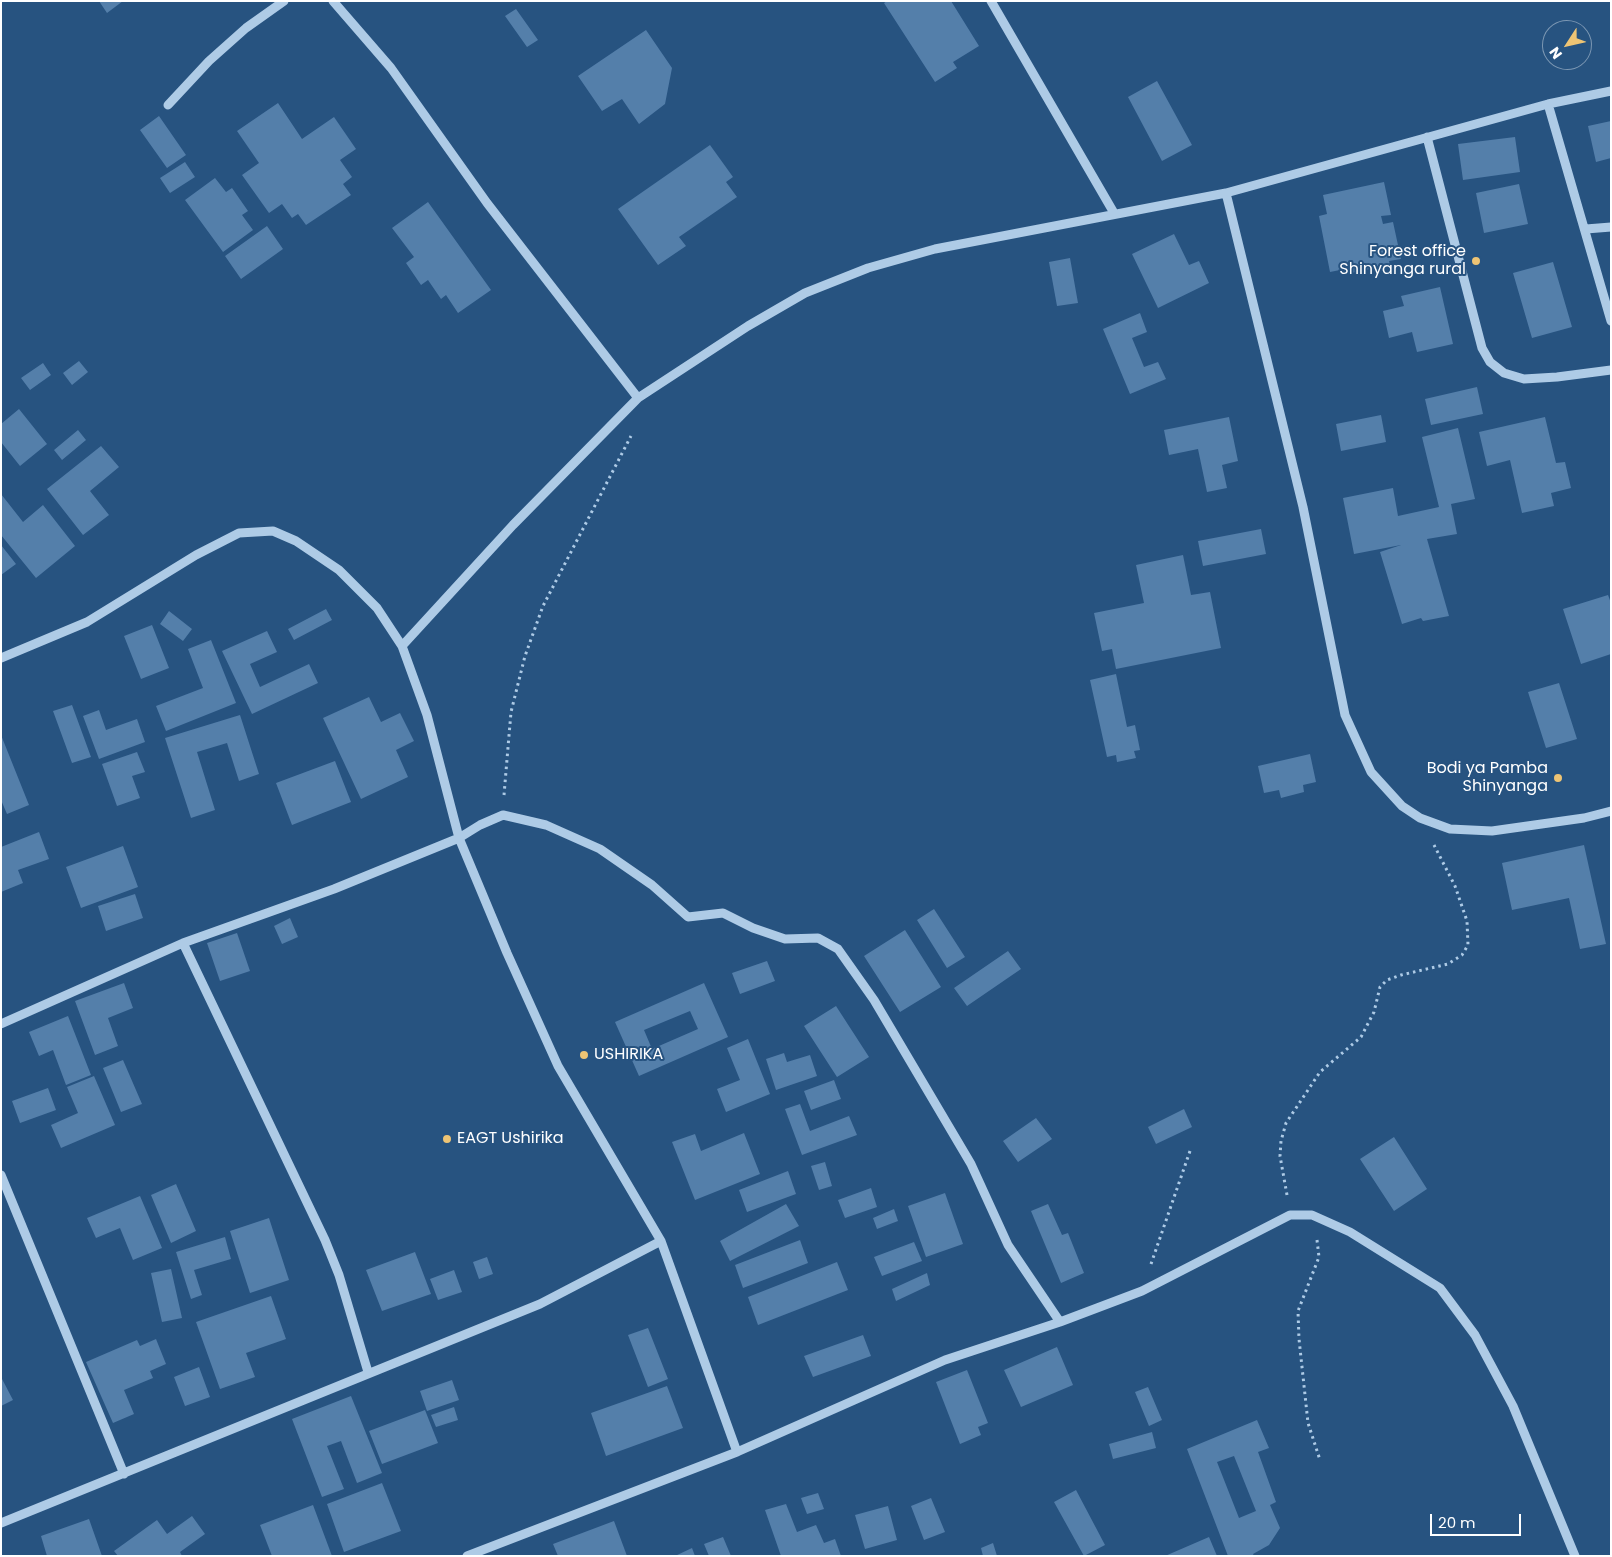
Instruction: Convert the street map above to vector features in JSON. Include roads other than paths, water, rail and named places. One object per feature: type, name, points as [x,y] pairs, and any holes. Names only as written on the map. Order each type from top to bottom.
[{"type":"street","points":[[168,105],[210,61],[246,28],[284,1]]},
{"type":"street","points":[[333,1],[391,68],[487,203],[638,398]]},
{"type":"street","points":[[991,1],[1114,214]]},
{"type":"street","points":[[402,646],[513,525],[638,398],[748,326],[805,293],[868,268],[935,249],[1226,194],[1548,104],[1611,91]]},
{"type":"street","points":[[1548,104],[1586,229],[1611,321]]},
{"type":"street","points":[[1427,137],[1482,348],[1490,362],[1504,373],[1524,378],[1557,378],[1611,370]]},
{"type":"street","points":[[1226,194],[1303,507],[1345,715],[1370,772],[1402,806],[1420,818],[1450,829],[1492,831],[1584,818],[1611,811]]},
{"type":"street","points":[[1586,229],[1611,227]]},
{"type":"street","points":[[1,658],[87,622],[196,555],[239,533],[273,531],[296,541],[339,570],[377,608],[402,646],[427,715],[458,838],[558,1066],[660,1241],[737,1452]]},
{"type":"street","points":[[1,1024],[183,943],[334,889],[458,838],[480,825],[503,815],[546,825],[600,849],[652,885],[688,916],[723,913],[753,928],[785,939],[818,938],[838,949],[874,1000],[971,1164],[1008,1245],[1060,1322]]},
{"type":"street","points":[[183,943],[325,1240],[339,1275],[368,1372]]},
{"type":"street","points":[[1,1175],[124,1474]]},
{"type":"street","points":[[467,1556],[737,1452],[945,1360],[1060,1322],[1142,1290],[1290,1215],[1312,1215],[1350,1232],[1440,1288],[1475,1335],[1513,1406],[1575,1556]]},
{"type":"street","points":[[1,1523],[342,1385],[368,1372],[540,1304],[660,1241]]},
{"type":"place","name":"Forest office Shinyanga rural","points":[[1476,261]]},
{"type":"place","name":"Bodi ya Pamba Shinyanga","points":[[1558,778]]},
{"type":"place","name":"USHIRIKA","points":[[584,1055]]},
{"type":"place","name":"EAGT Ushirika","points":[[447,1139]]}]
